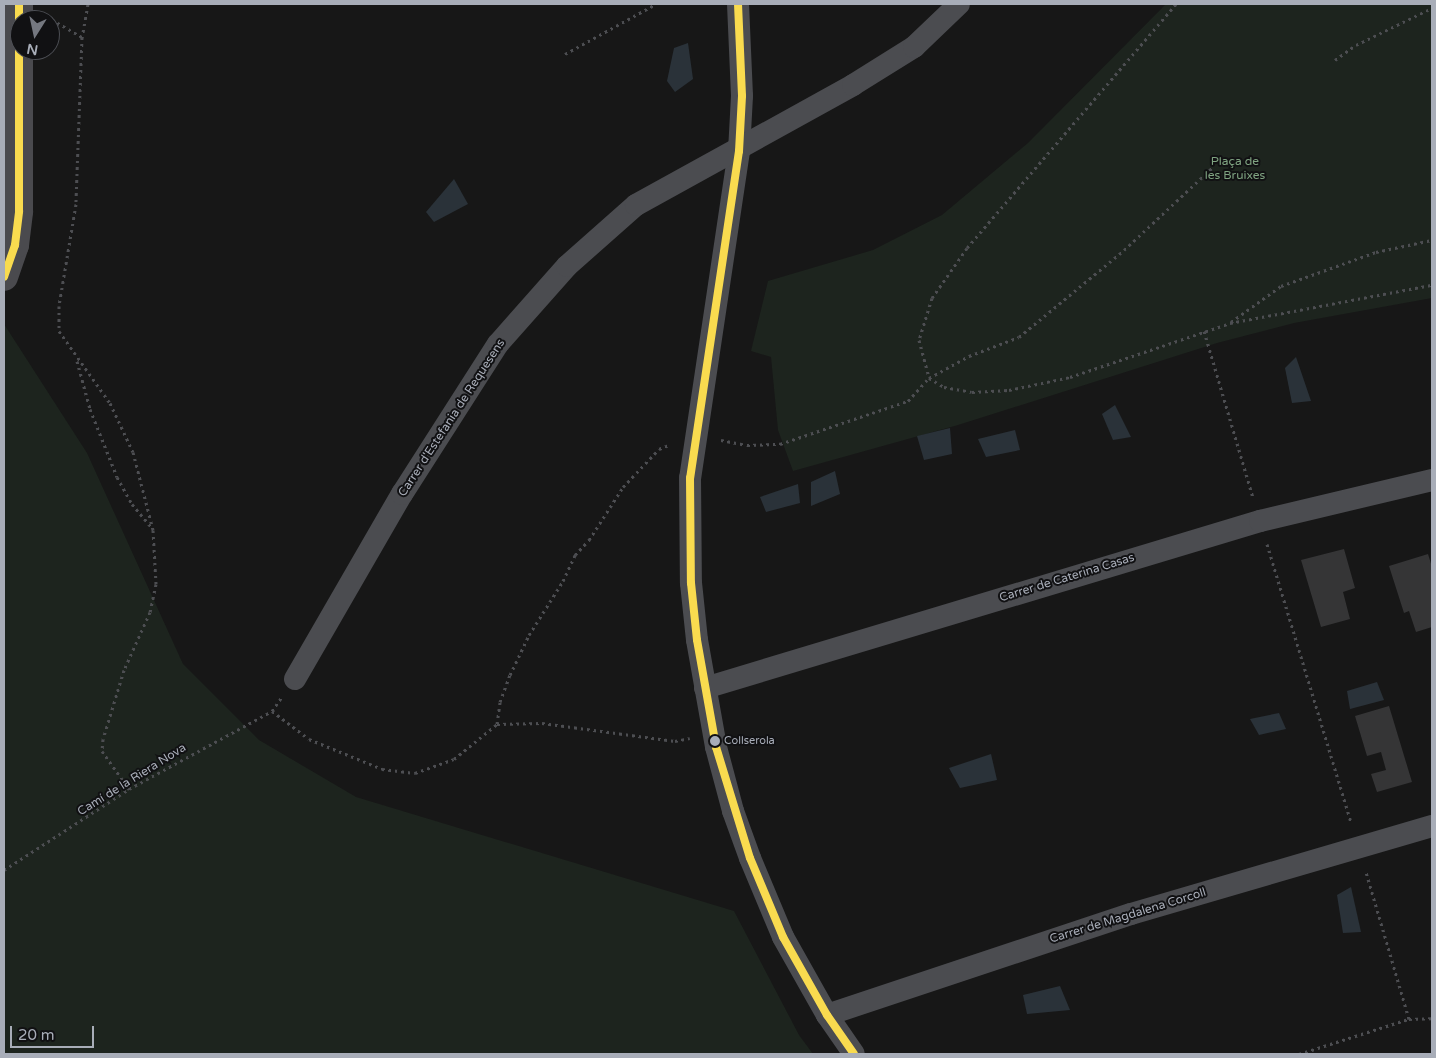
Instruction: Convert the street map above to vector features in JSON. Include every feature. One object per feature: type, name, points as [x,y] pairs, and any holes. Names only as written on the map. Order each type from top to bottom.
[{"type":"main road","points":[[4,277],[15,245],[19,211],[31,8]]},
{"type":"street","points":[[738,4],[742,96],[739,151],[694,435],[690,478],[691,583],[713,732],[733,811],[750,858],[783,937],[826,1015],[854,1054]]},
{"type":"street","name":"Carrer d'Estefania de Requesens","points":[[295,679],[402,494],[498,344],[567,266],[636,205],[693,172],[739,151],[914,47],[959,4]]},
{"type":"street","name":"Carrer de Caterina Casas","points":[[705,688],[1260,521],[1432,480]]},
{"type":"street","name":"Carrer de Magdalena Corcoll","points":[[826,1015],[1122,917],[1358,846],[1432,826]]},
{"type":"path","points":[[88,4],[82,37],[76,204],[59,306],[59,332],[110,403],[133,452],[153,530],[156,584],[150,612],[114,698],[102,751],[129,789]]},
{"type":"path","points":[[565,54],[656,4]]},
{"type":"path","points":[[1176,4],[967,248],[932,298],[919,340],[930,378],[944,387],[972,392],[1009,390],[1070,376],[1230,323],[1432,285]]},
{"type":"path","points":[[31,8],[82,37]]},
{"type":"path","points":[[1335,60],[1356,45],[1432,8]]},
{"type":"path","points":[[713,732],[675,741],[542,723],[497,724],[500,702],[514,667],[575,555],[589,540],[622,487],[658,449],[694,435],[747,445],[780,444],[908,401],[930,378],[969,356],[1018,337],[1124,250],[1212,168]]},
{"type":"path","points":[[1230,323],[1281,286],[1376,252],[1432,240]]},
{"type":"path","points":[[1204,331],[1409,1020]]},
{"type":"path","points":[[76,358],[90,409],[117,477],[132,504],[153,530]]},
{"type":"path","name":"Camí de la Riera Nova","points":[[4,870],[129,789],[272,711],[309,738],[341,749],[357,761],[399,773],[416,773],[454,760],[497,724]]},
{"type":"path","points":[[1299,1054],[1409,1020],[1432,1018]]},
{"type":"green space","points":[[4,4],[18,4],[17,10],[10,10],[10,54],[4,92]]},
{"type":"green space","name":"Plaça de les Bruixes","points":[[1166,4],[1432,4],[1432,298],[1294,323],[1217,343],[958,425],[793,471],[778,430],[771,357],[751,351],[768,281],[873,250],[942,215],[1028,143]]},
{"type":"green space","points":[[4,324],[87,453],[183,664],[259,740],[356,797],[734,911],[799,1035],[813,1054],[4,1054]]},
{"type":"shaded area","points":[[688,43],[693,79],[675,92],[667,81],[674,48]]},
{"type":"shaded area","points":[[454,179],[468,204],[434,222],[426,212]]},
{"type":"shaded area","points":[[1296,357],[1311,401],[1292,403],[1285,368]]},
{"type":"shaded area","points":[[1115,405],[1131,437],[1113,440],[1102,414]]},
{"type":"shaded area","points":[[950,428],[952,454],[924,460],[917,436]]},
{"type":"shaded area","points":[[1015,430],[1020,450],[986,457],[978,439]]},
{"type":"shaded area","points":[[835,471],[840,494],[811,506],[811,482]]},
{"type":"shaded area","points":[[798,484],[800,503],[766,512],[760,497]]},
{"type":"shaded area","points":[[1377,682],[1384,700],[1350,709],[1347,691]]},
{"type":"shaded area","points":[[1279,713],[1286,729],[1259,735],[1250,719]]},
{"type":"shaded area","points":[[991,754],[997,780],[960,788],[949,768]]},
{"type":"shaded area","points":[[1351,887],[1361,932],[1343,933],[1337,895]]},
{"type":"shaded area","points":[[1060,986],[1070,1010],[1027,1014],[1023,995]]},
{"type":"building","points":[[1344,549],[1355,588],[1343,592],[1350,619],[1321,627],[1301,560]]},
{"type":"building","points":[[1428,554],[1432,567],[1432,627],[1416,632],[1409,611],[1404,613],[1389,566]]},
{"type":"building","points":[[1389,706],[1412,782],[1377,792],[1371,774],[1386,770],[1381,752],[1367,756],[1355,716]]},
{"type":"transit line","points":[[4,277],[15,245],[19,211],[19,4]]},
{"type":"transit line","points":[[738,4],[742,96],[739,151],[690,478],[691,583],[697,640],[716,747],[750,858],[783,937],[827,1015],[854,1054]]},
{"type":"place","name":"Collserola","points":[[715,741]]}]
